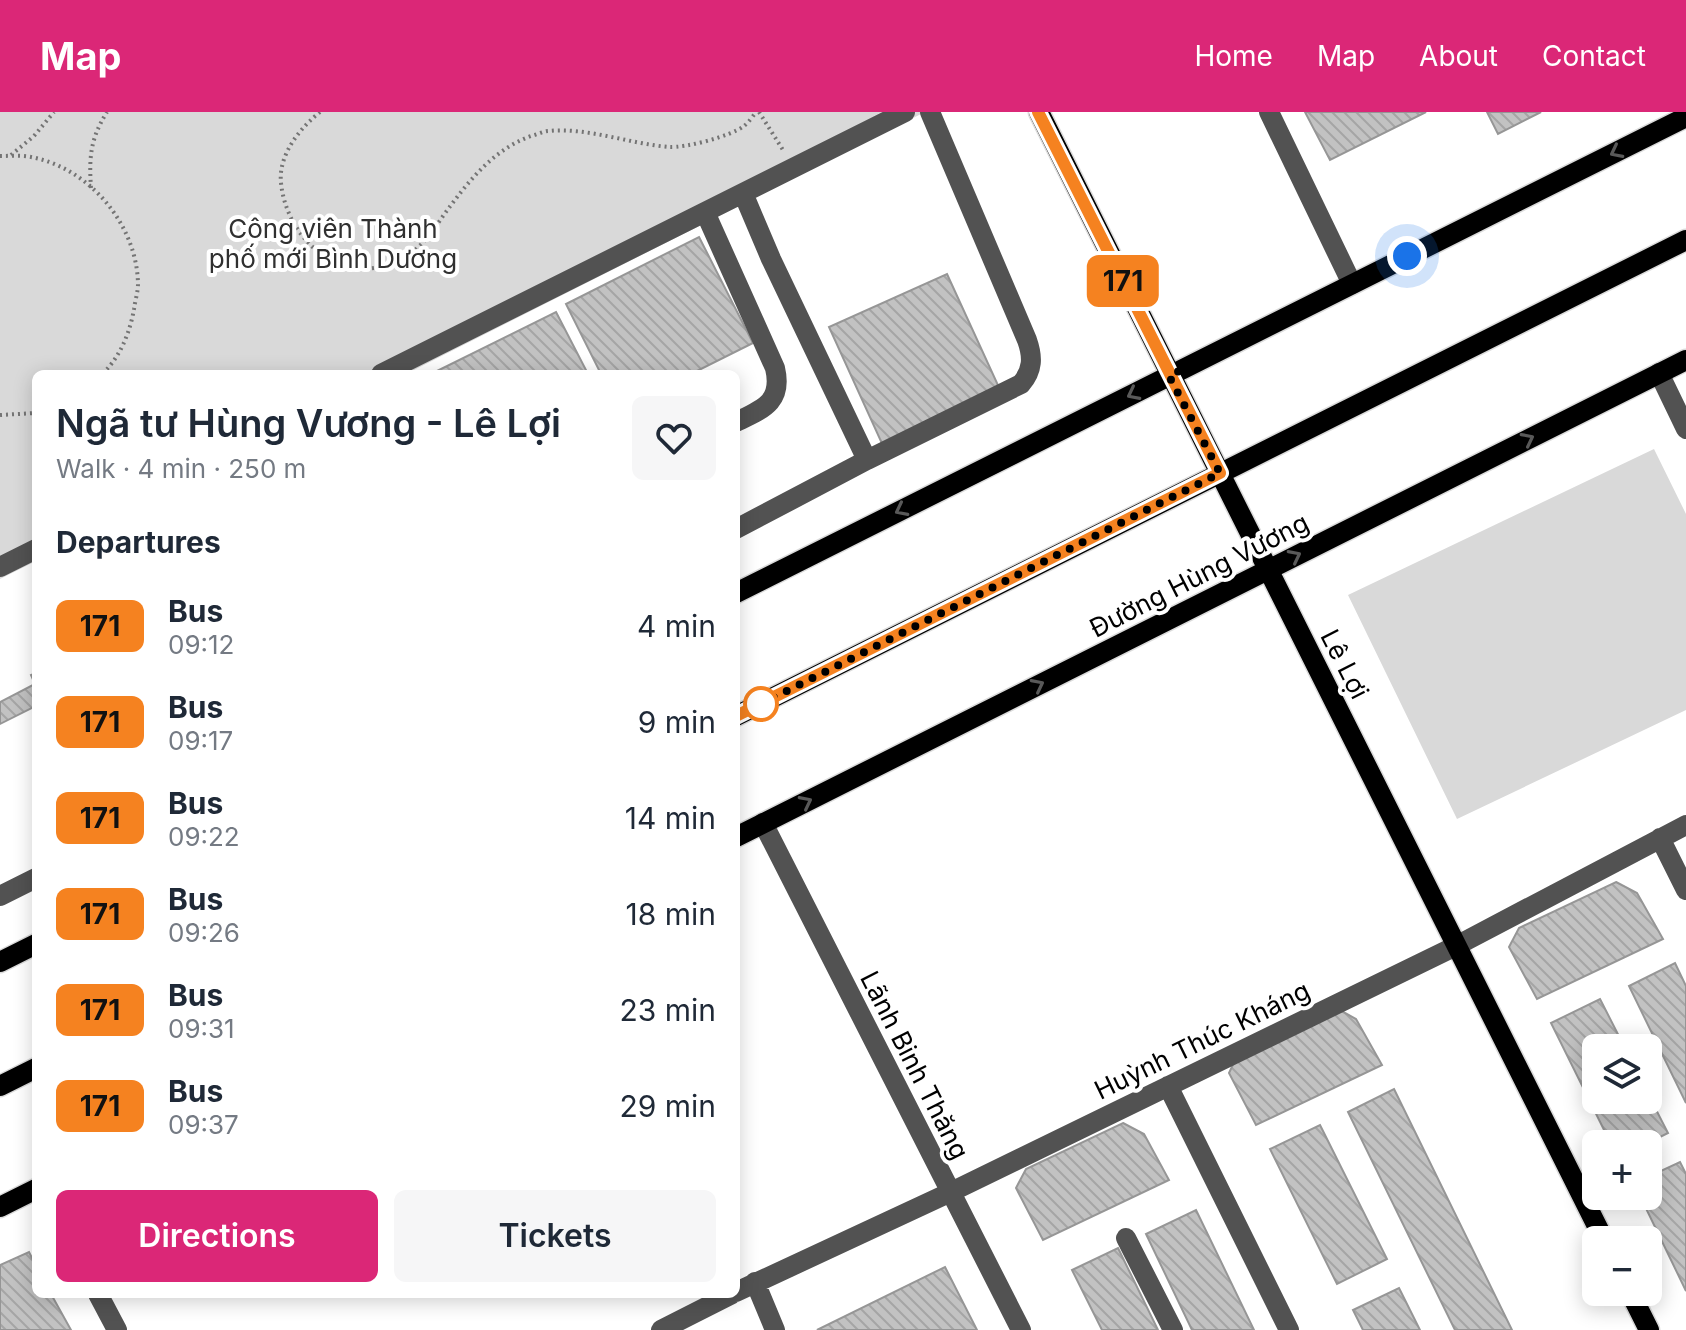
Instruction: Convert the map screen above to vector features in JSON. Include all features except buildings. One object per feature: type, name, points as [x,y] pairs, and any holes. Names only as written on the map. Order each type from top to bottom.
[{"type":"main road","name":"Lê Lợi","points":[[1039,112],[1597,1226]]},
{"type":"main road","points":[[740,591],[1686,117]]},
{"type":"main road","points":[[740,714],[1686,240]]},
{"type":"main road","name":"Đường Hùng Vương","points":[[740,835],[1686,360]]},
{"type":"main road","points":[[0,962],[32,946]]},
{"type":"main road","points":[[0,1086],[32,1070]]},
{"type":"main road","points":[[0,1207],[32,1191]]},
{"type":"main road","points":[[1637,1306],[1649,1330]]},
{"type":"street","points":[[389,370],[905,112]]},
{"type":"street","points":[[740,527],[1021,384],[1029,373],[1032,354],[1027,340],[930,112]]},
{"type":"street","points":[[1269,112],[1352,284]]},
{"type":"street","points":[[743,193],[771,259],[867,460]]},
{"type":"street","points":[[705,212],[775,368],[779,384],[773,399],[740,420]]},
{"type":"street","points":[[1659,373],[1686,429]]},
{"type":"street","points":[[0,567],[32,551]]},
{"type":"street","name":"Lãnh Binh Thăng","points":[[763,823],[1021,1330]]},
{"type":"street","name":"Huỳnh Thúc Kháng","points":[[740,1290],[951,1192],[1456,946],[1686,825]]},
{"type":"street","points":[[1660,838],[1686,890]]},
{"type":"street","points":[[0,896],[32,880]]},
{"type":"street","points":[[1168,1086],[1289,1330]]},
{"type":"street","points":[[1126,1238],[1173,1330]]},
{"type":"street","points":[[755,1282],[775,1330]]},
{"type":"street","points":[[100,1298],[117,1330]]},
{"type":"street","name":"Huỳnh Thúc Kháng","points":[[661,1330],[724,1298]]},
{"type":"path","points":[[9,156],[34,136],[54,112]]},
{"type":"path","points":[[91,188],[89,154],[107,112]]},
{"type":"path","points":[[318,113],[287,151],[281,182],[294,224],[310,248],[348,267],[371,271],[398,261],[421,247],[462,191],[487,163],[510,144],[548,131],[592,134],[672,147],[712,139],[744,126],[758,112],[785,152]]},
{"type":"path","points":[[0,156],[31,157],[73,173],[107,202],[130,241],[138,285],[130,329],[107,370]]},
{"type":"path","points":[[0,415],[32,414]]},
{"type":"green space","name":"Công viên Thành phố mới Bình Dương","points":[[0,112],[925,112],[414,370],[32,370],[32,563],[0,579]]},
{"type":"green space","points":[[1654,449],[1686,514],[1686,710],[1457,819],[1348,595]]},
{"type":"bus line","name":"171","points":[[740,714],[1220,473],[1038,112]]},
{"type":"route","points":[[761,704],[1220,473],[1169,376],[1407,256]]}]
